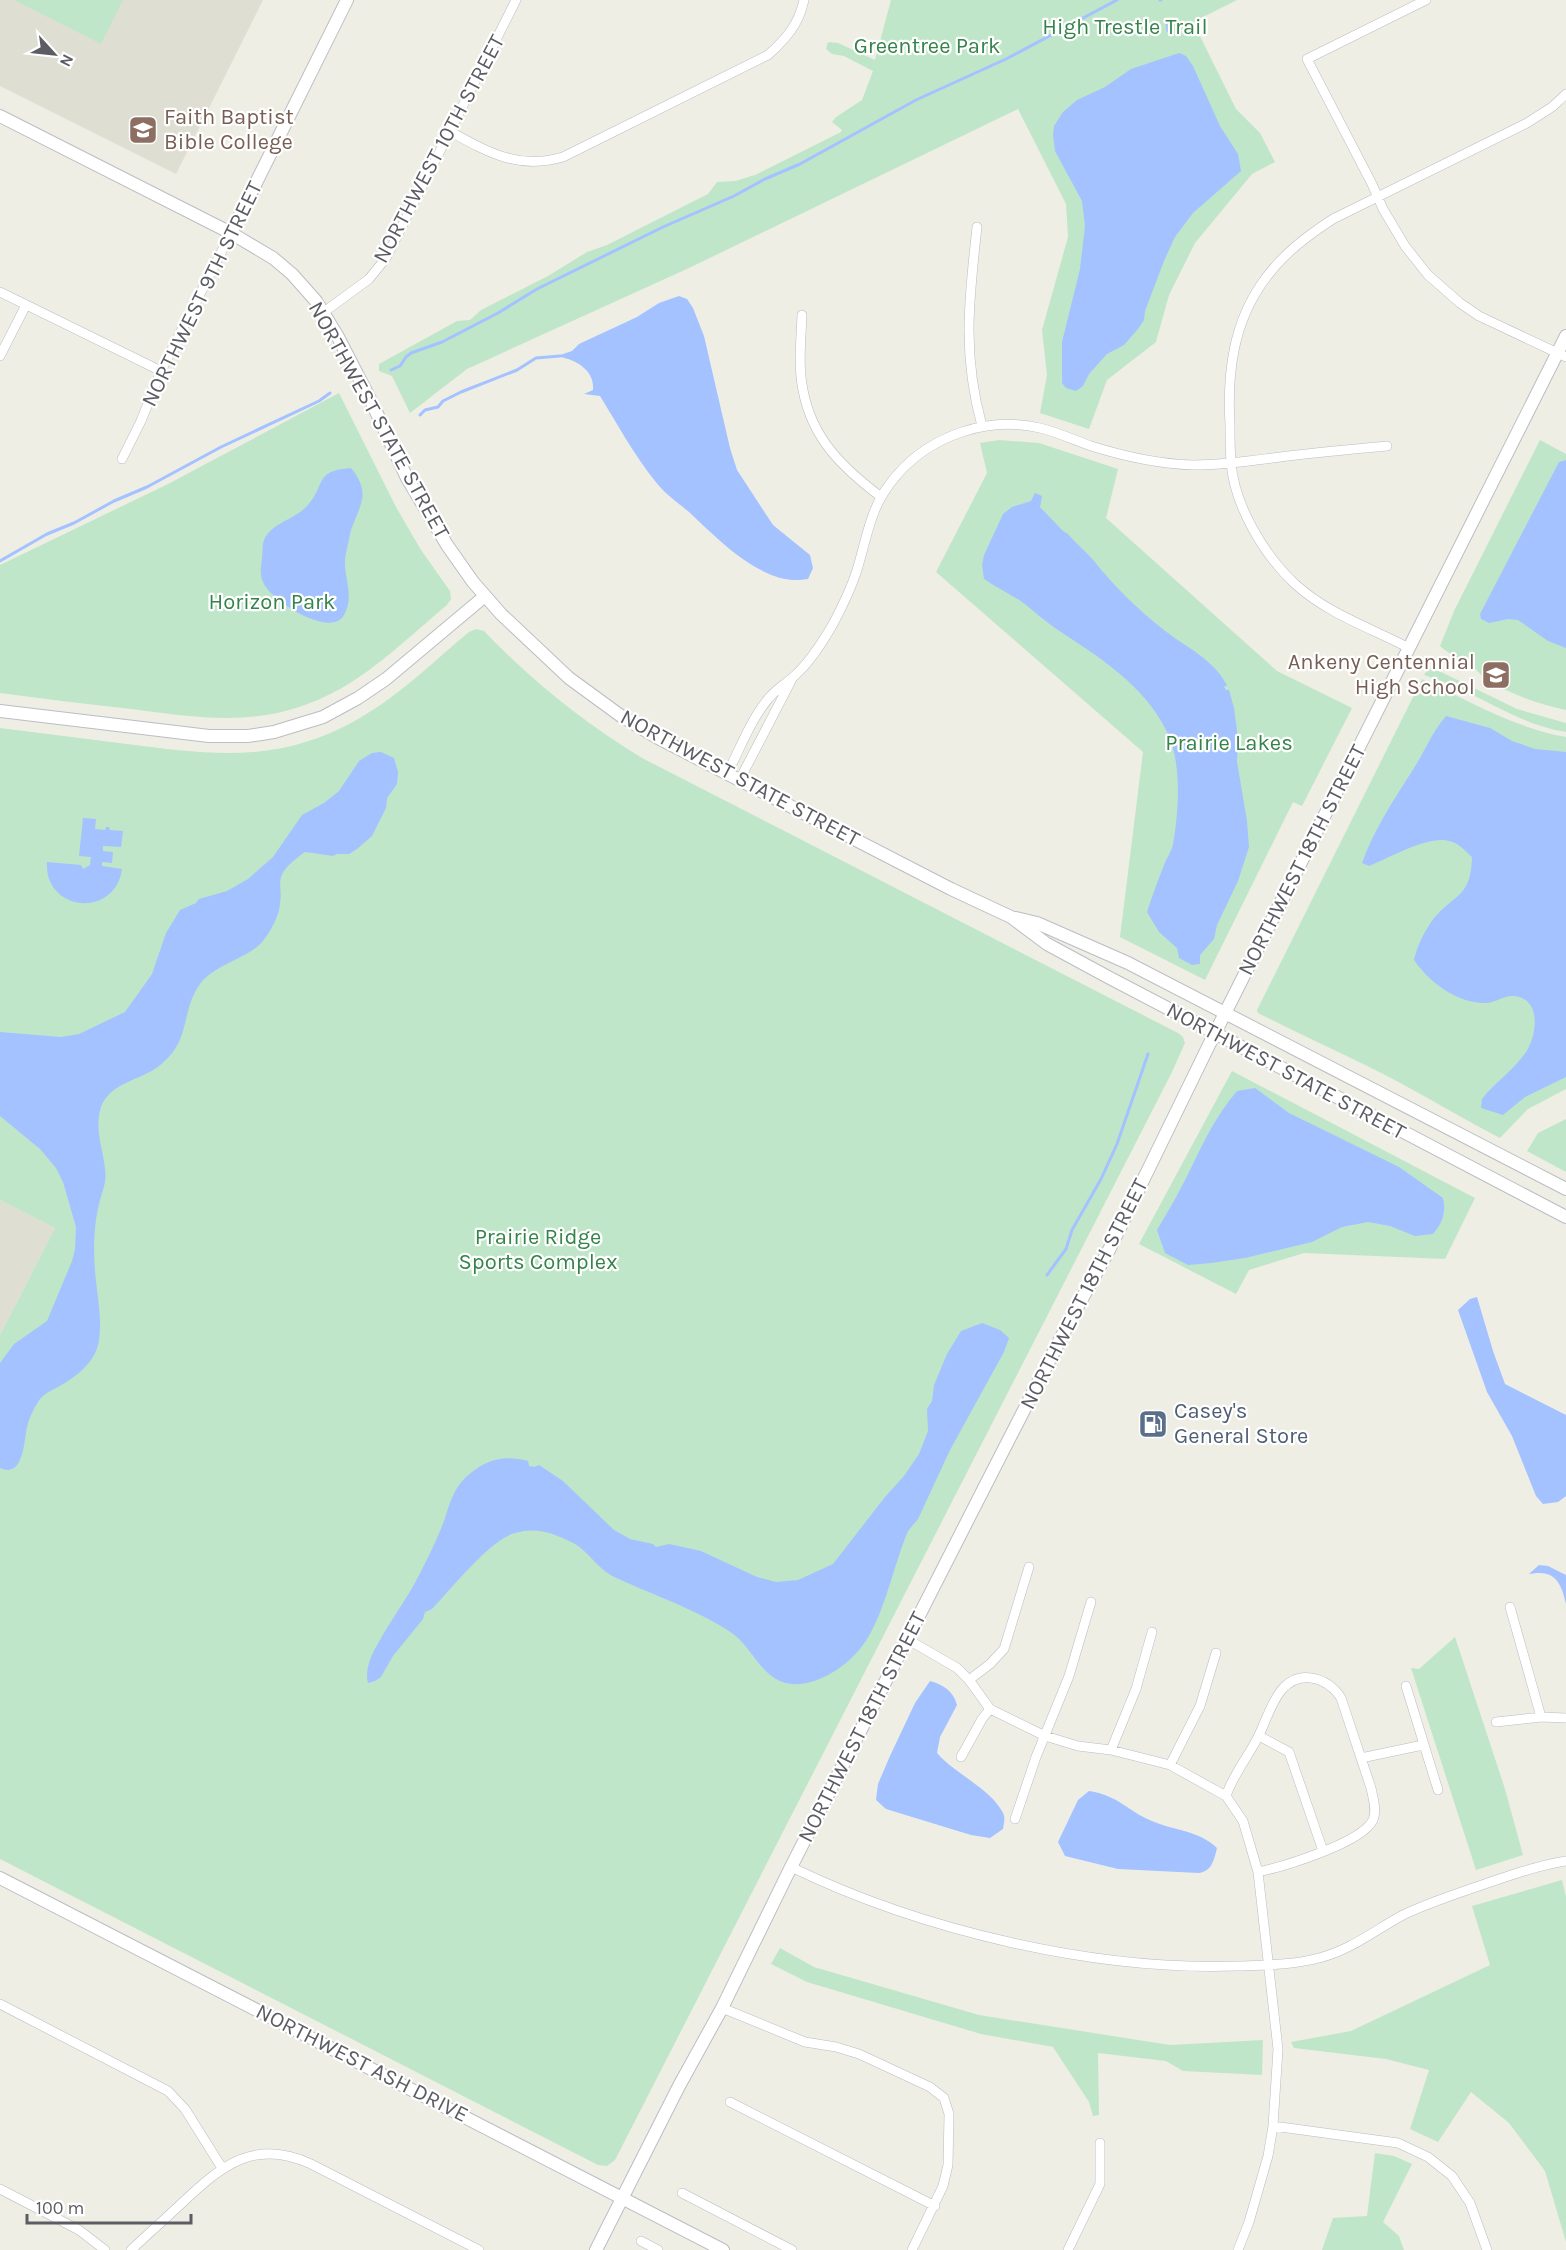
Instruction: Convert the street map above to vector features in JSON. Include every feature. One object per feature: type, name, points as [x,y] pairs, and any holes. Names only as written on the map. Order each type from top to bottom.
[{"type":"main road","name":"NORTHWEST 9TH STREET","points":[[231,233],[347,0]]},
{"type":"main road","name":"NORTHWEST STATE STREET","points":[[0,116],[231,233],[268,255],[292,274],[324,312],[372,403],[407,478],[458,561],[485,596],[523,637],[587,692],[639,728],[951,889],[1011,917],[1047,944],[1448,1157],[1566,1217]]},
{"type":"main road","name":"NORTHWEST 18TH STREET","points":[[596,2250],[679,2086],[722,2008],[791,1867],[1068,1324],[1110,1248],[1409,648],[1562,355],[1566,336]]},
{"type":"main road","points":[[0,711],[208,736],[248,736],[274,732],[323,717],[358,698],[386,679],[485,596]]},
{"type":"main road","name":"NORTHWEST STATE STREET","points":[[1011,917],[1037,923],[1128,963],[1566,1189]]},
{"type":"main road","name":"NORTHWEST ASH DRIVE","points":[[0,1878],[723,2250]]},
{"type":"street","name":"NORTHWEST 10TH STREET","points":[[324,312],[369,279],[386,258],[516,0]]},
{"type":"street","points":[[451,132],[508,159],[529,162],[563,157],[768,55],[789,35],[802,10],[804,0]]},
{"type":"street","points":[[1426,0],[1307,59],[1405,246],[1428,274],[1446,292],[1485,319],[1562,355]]},
{"type":"street","points":[[1409,648],[1326,607],[1295,584],[1270,557],[1249,522],[1231,463],[1228,399],[1230,365],[1238,333],[1264,280],[1293,247],[1333,219],[1527,123],[1566,94]]},
{"type":"street","points":[[977,227],[969,295],[968,353],[981,426]]},
{"type":"street","name":"NORTHWEST 9TH STREET","points":[[122,459],[141,421],[161,371],[231,233]]},
{"type":"street","points":[[0,292],[161,371]]},
{"type":"street","points":[[0,356],[26,305]]},
{"type":"street","points":[[802,315],[801,377],[811,417],[825,443],[843,467],[881,497]]},
{"type":"street","points":[[739,781],[793,678],[824,640],[843,604],[856,572],[868,525],[881,497],[900,471],[924,452],[954,435],[981,426],[1012,424],[1041,428],[1109,451],[1192,465],[1387,446]]},
{"type":"street","points":[[727,774],[755,717],[779,687],[793,678]]},
{"type":"street","points":[[969,1680],[990,1664],[1004,1648],[1029,1568]]},
{"type":"street","points":[[1016,1819],[1036,1757],[1069,1676],[1091,1602]]},
{"type":"street","points":[[1510,1607],[1541,1717]]},
{"type":"street","points":[[1111,1750],[1136,1689],[1152,1632]]},
{"type":"street","points":[[907,1639],[957,1668],[969,1680],[990,1710],[1045,1736],[1078,1746],[1111,1750],[1170,1765],[1226,1796],[1243,1821],[1258,1872],[1278,2049],[1273,2126],[1260,2188],[1238,2250]]},
{"type":"street","points":[[1170,1765],[1200,1706],[1216,1653]]},
{"type":"street","points":[[1226,1796],[1231,1782],[1259,1736],[1276,1696],[1288,1684],[1306,1677],[1319,1679],[1336,1690],[1341,1698],[1375,1803],[1373,1820],[1356,1837],[1281,1867],[1258,1872]]},
{"type":"street","points":[[1406,1686],[1438,1790]]},
{"type":"street","points":[[961,1757],[982,1719],[990,1710]]},
{"type":"street","points":[[1496,1722],[1541,1717],[1566,1718]]},
{"type":"street","points":[[1259,1736],[1289,1752],[1323,1851]]},
{"type":"street","points":[[1361,1758],[1423,1745]]},
{"type":"street","points":[[791,1867],[842,1891],[873,1902],[1017,1943],[1154,1964],[1209,1967],[1297,1963],[1320,1958],[1362,1941],[1397,1918],[1420,1907],[1506,1876],[1545,1864],[1566,1861]]},
{"type":"street","points":[[0,2004],[168,2091],[185,2109],[222,2168]]},
{"type":"street","points":[[722,2008],[805,2042],[836,2047],[859,2054],[930,2087],[944,2098],[947,2106],[948,2164],[935,2206],[912,2250]]},
{"type":"street","points":[[730,2102],[935,2206]]},
{"type":"street","points":[[1273,2126],[1398,2143],[1428,2157],[1452,2176],[1470,2203],[1486,2250]]},
{"type":"street","points":[[1068,2250],[1100,2184],[1100,2144]]},
{"type":"street","points":[[131,2250],[222,2168],[231,2162],[265,2153],[298,2158],[479,2250]]},
{"type":"street","points":[[0,2189],[79,2230],[105,2250]]},
{"type":"street","points":[[682,2193],[792,2250]]},
{"type":"street","points":[[641,2241],[658,2250]]},
{"type":"shaded area","name":"Faith Baptist Bible College","points":[[0,0],[263,0],[176,174],[0,86]]},
{"type":"shaded area","points":[[0,1200],[55,1228],[0,1335]]},
{"type":"green space","points":[[14,0],[123,0],[101,44]]},
{"type":"green space","points":[[891,0],[1237,0],[1193,22],[1236,109],[1260,133],[1275,162],[1252,174],[1195,243],[1169,295],[1156,342],[1107,380],[1089,429],[1040,413],[1047,375],[1042,330],[1068,237],[1066,204],[1018,109],[689,268],[467,369],[410,413],[392,376],[379,371],[379,364],[457,321],[470,320],[481,310],[548,276],[587,252],[607,245],[708,194],[717,182],[735,181],[755,175],[841,132],[842,130],[832,122],[862,100],[873,71],[844,56],[832,54],[826,49],[828,42],[838,43],[875,60]]},
{"type":"green space","name":"Horizon Park","points":[[339,393],[396,507],[421,550],[450,591],[451,599],[447,605],[382,660],[340,689],[314,702],[263,716],[212,718],[186,716],[0,693],[0,565],[168,484]]},
{"type":"green space","name":"Prairie Lakes","points":[[999,440],[1039,443],[1118,469],[1106,518],[1277,671],[1352,708],[1302,806],[1293,802],[1205,980],[1120,937],[1143,752],[936,572],[987,473],[980,443]]},
{"type":"green space","points":[[1540,440],[1566,454],[1566,710],[1514,694],[1486,679],[1474,667],[1440,646],[1454,611]]},
{"type":"green space","name":"Prairie Ridge Sports Complex","points":[[476,629],[484,631],[559,700],[642,758],[1178,1033],[1183,1037],[1185,1043],[615,2160],[607,2166],[598,2165],[0,1859],[0,1335],[55,1228],[0,1200],[0,728],[188,751],[217,753],[273,750],[329,733],[358,719],[402,689],[469,632]]},
{"type":"green space","points":[[1428,669],[1439,671],[1517,709],[1566,723],[1566,732],[1519,718],[1461,689],[1424,675]]},
{"type":"green space","name":"Ankeny Centennial High School","points":[[1422,679],[1510,720],[1566,737],[1566,1089],[1528,1109],[1500,1138],[1393,1079],[1258,1013],[1257,1010]]},
{"type":"green space","points":[[1232,1071],[1475,1198],[1445,1259],[1304,1253],[1249,1270],[1236,1294],[1139,1244]]},
{"type":"green space","points":[[1566,1119],[1566,1172],[1527,1151],[1538,1133]]},
{"type":"green space","points":[[1455,1637],[1505,1789],[1523,1855],[1476,1870],[1411,1668],[1419,1669]]},
{"type":"green space","points":[[1562,1880],[1566,1897],[1566,2242],[1545,2171],[1509,2123],[1471,2092],[1438,2142],[1410,2129],[1429,2070],[1386,2059],[1294,2048],[1291,2042],[1351,2031],[1490,1965],[1472,1906]]},
{"type":"green space","points":[[780,1948],[814,1967],[979,2015],[1170,2045],[1263,2040],[1262,2075],[1183,2071],[1166,2061],[1098,2053],[1099,2115],[1093,2116],[1089,2102],[1053,2047],[981,2034],[807,1982],[771,1964]]},
{"type":"green space","points":[[1375,2153],[1394,2156],[1412,2164],[1383,2222],[1399,2236],[1404,2250],[1322,2250],[1333,2218],[1367,2216]]},
{"type":"water","points":[[1179,53],[1186,56],[1193,66],[1220,126],[1238,154],[1241,171],[1193,213],[1175,237],[1145,311],[1144,320],[1138,329],[1124,345],[1107,354],[1089,374],[1083,386],[1076,391],[1066,388],[1062,383],[1062,342],[1080,269],[1085,226],[1082,201],[1055,151],[1054,126],[1063,112],[1077,100],[1105,87],[1131,69]]},
{"type":"water","points":[[679,296],[687,299],[693,308],[704,336],[737,470],[773,525],[810,555],[813,568],[808,579],[791,580],[759,569],[728,547],[667,493],[640,461],[600,396],[584,394],[593,390],[593,383],[588,372],[573,361],[560,357],[572,351],[579,344],[637,317],[659,303]]},
{"type":"water","points":[[1566,460],[1566,648],[1548,641],[1518,620],[1508,619],[1489,623],[1481,619],[1480,614],[1559,462]]},
{"type":"water","points":[[351,468],[361,484],[362,498],[346,553],[345,569],[349,599],[344,615],[337,621],[327,623],[289,608],[269,591],[262,581],[261,574],[263,544],[272,529],[307,506],[326,476],[331,472]]},
{"type":"water","points":[[1035,493],[1042,496],[1040,507],[1088,554],[1126,597],[1164,630],[1207,660],[1227,685],[1224,687],[1226,690],[1229,690],[1238,739],[1237,762],[1249,847],[1238,881],[1217,925],[1214,939],[1200,955],[1200,964],[1192,965],[1179,958],[1177,948],[1159,932],[1147,912],[1172,847],[1177,817],[1177,772],[1172,744],[1167,732],[1146,699],[1118,672],[1021,601],[984,579],[982,565],[984,555],[1003,514],[1012,507],[1031,501]]},
{"type":"water","points":[[1446,716],[1490,728],[1512,741],[1535,749],[1566,752],[1566,1077],[1525,1097],[1503,1115],[1481,1108],[1482,1099],[1516,1065],[1530,1045],[1535,1019],[1529,1004],[1514,996],[1487,1003],[1455,996],[1428,977],[1414,960],[1419,944],[1434,918],[1461,893],[1469,880],[1472,857],[1456,843],[1441,840],[1420,844],[1369,866],[1362,863],[1385,814]]},
{"type":"water","points":[[381,752],[394,758],[398,772],[397,784],[387,798],[386,808],[372,836],[349,854],[333,856],[305,852],[291,863],[281,878],[280,904],[276,918],[263,941],[248,953],[214,971],[200,984],[190,1005],[177,1047],[159,1066],[119,1087],[105,1099],[98,1123],[105,1177],[94,1240],[100,1318],[98,1347],[91,1360],[81,1371],[40,1399],[29,1420],[18,1463],[14,1468],[8,1470],[0,1468],[0,1363],[14,1344],[47,1321],[72,1261],[76,1227],[63,1182],[56,1168],[40,1149],[0,1116],[0,1032],[61,1037],[79,1034],[125,1012],[152,974],[166,933],[180,910],[196,903],[199,899],[227,891],[248,879],[273,857],[302,815],[324,803],[339,791],[359,761],[372,753]]},
{"type":"water","points":[[83,818],[96,819],[95,829],[105,830],[109,827],[110,830],[123,831],[121,847],[103,846],[103,851],[113,852],[112,863],[102,862],[102,866],[122,869],[117,885],[107,896],[94,902],[81,903],[68,899],[56,891],[49,879],[47,862],[81,865],[83,869],[90,865],[91,857],[79,856]]},
{"type":"water","points":[[1255,1088],[1289,1113],[1399,1167],[1443,1198],[1443,1217],[1433,1234],[1415,1236],[1390,1226],[1368,1222],[1342,1227],[1312,1242],[1245,1258],[1188,1265],[1165,1253],[1157,1230],[1206,1137],[1237,1091]]},
{"type":"water","points":[[1477,1297],[1505,1384],[1566,1415],[1566,1496],[1558,1502],[1543,1504],[1536,1496],[1512,1436],[1487,1392],[1458,1310],[1470,1299]]},
{"type":"water","points":[[982,1323],[1000,1330],[1009,1338],[1004,1352],[950,1450],[918,1519],[908,1531],[881,1609],[868,1638],[852,1657],[832,1673],[808,1683],[796,1684],[773,1677],[729,1631],[685,1608],[622,1581],[600,1567],[570,1541],[550,1533],[530,1531],[505,1537],[483,1554],[432,1609],[425,1612],[423,1619],[393,1656],[381,1677],[368,1683],[367,1672],[372,1655],[414,1585],[439,1533],[455,1492],[472,1472],[494,1460],[519,1459],[528,1461],[529,1466],[539,1465],[563,1481],[614,1530],[630,1539],[653,1544],[656,1547],[669,1544],[701,1551],[757,1577],[776,1582],[798,1580],[833,1564],[919,1454],[928,1431],[927,1409],[932,1401],[934,1385],[947,1354],[961,1331]]},
{"type":"water","points":[[1539,1565],[1548,1566],[1566,1575],[1566,1604],[1562,1589],[1555,1578],[1545,1573],[1529,1574]]},
{"type":"water","points":[[930,1681],[947,1689],[957,1705],[940,1737],[937,1753],[996,1802],[1003,1813],[1003,1829],[990,1838],[971,1835],[886,1809],[876,1800],[878,1784],[890,1756],[915,1703]]},
{"type":"water","points":[[1089,1791],[1108,1796],[1152,1821],[1194,1834],[1210,1842],[1217,1848],[1212,1864],[1207,1870],[1199,1873],[1118,1869],[1065,1856],[1058,1842],[1078,1800]]},
{"type":"waterway","points":[[391,370],[400,366],[411,353],[442,342],[498,313],[537,289],[663,227],[800,164],[916,100],[1006,59],[1117,0]]},
{"type":"waterway","points":[[1167,20],[1168,31]]},
{"type":"waterway","points":[[420,415],[425,410],[438,407],[443,401],[461,392],[517,370],[536,358],[560,356]]},
{"type":"waterway","points":[[0,561],[47,534],[147,487],[221,447],[319,401],[330,393]]},
{"type":"waterway","points":[[1047,1275],[1066,1249],[1072,1230],[1101,1179],[1117,1144],[1148,1054]]},
{"type":"place","name":"Faith Baptist Bible College","points":[[143,130]]},
{"type":"place","name":"Ankeny Centennial High School","points":[[1496,675]]},
{"type":"place","name":"Casey's General Store","points":[[1153,1424]]},
{"type":"park label","name":"High Trestle Trail","points":[[1125,27]]},
{"type":"park label","name":"Greentree Park","points":[[927,46]]}]
